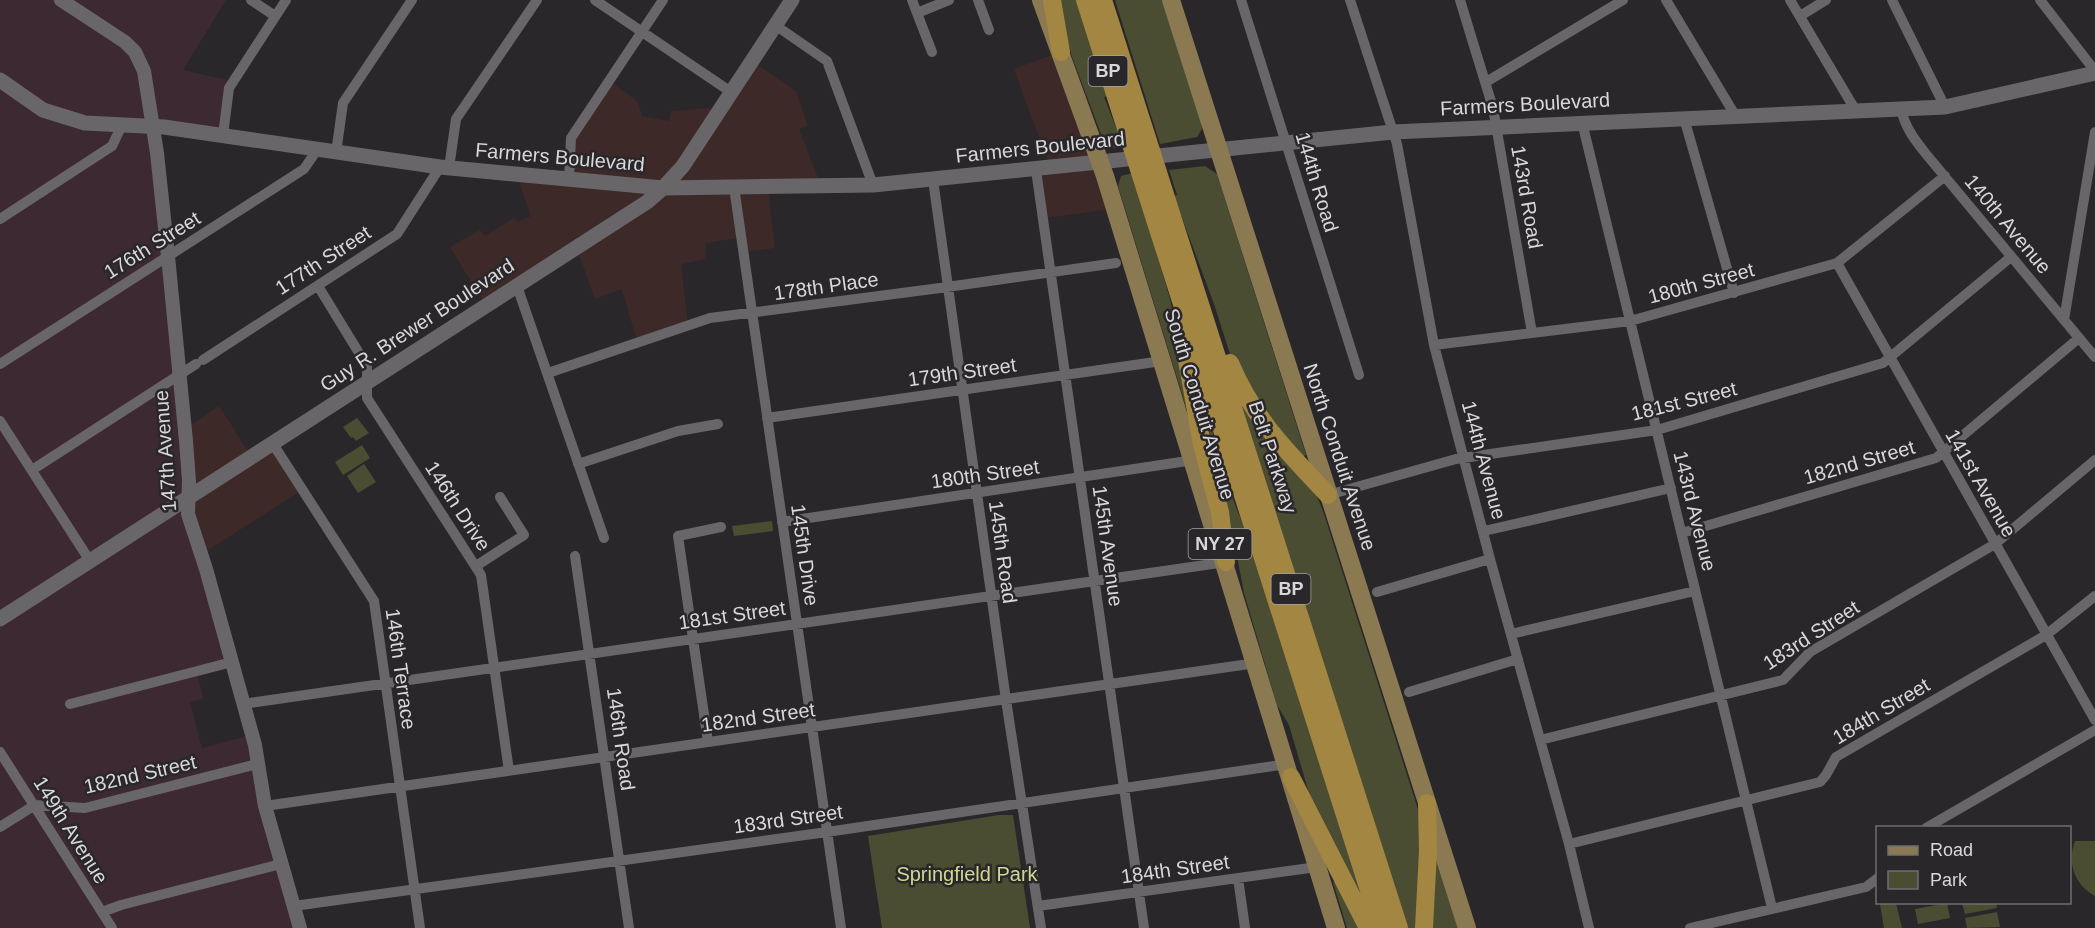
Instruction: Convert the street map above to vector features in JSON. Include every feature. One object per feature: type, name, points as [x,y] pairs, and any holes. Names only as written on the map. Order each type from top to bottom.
[{"type":"highway","points":[[1052,0],[1061,52]]},
{"type":"highway","name":"Belt Parkway","points":[[1085,0],[1381,928]]},
{"type":"highway","name":"Belt Parkway","points":[[1103,0],[1399,928]]},
{"type":"highway","points":[[1183,249],[1230,365],[1248,402],[1266,428],[1328,495]]},
{"type":"highway","points":[[1172,273],[1202,445],[1220,512],[1226,562]]},
{"type":"highway","points":[[1289,770],[1368,928]]},
{"type":"highway","points":[[1424,928],[1428,851],[1427,803]]},
{"type":"main road","name":"Guy R. Brewer Boulevard","points":[[1,617],[647,202],[683,165],[792,0]]},
{"type":"main road","name":"South Conduit Avenue","points":[[1041,0],[1101,162],[1226,562],[1336,928]]},
{"type":"main road","name":"North Conduit Avenue","points":[[1171,0],[1467,928]]},
{"type":"main road","name":"Farmers Boulevard","points":[[0,80],[51,114],[85,123],[153,126],[445,168],[663,188],[873,185],[1393,132],[1945,107],[2095,72]]},
{"type":"street","name":"147th Avenue","points":[[61,0],[119,37],[135,52],[144,71],[153,126],[180,375],[189,481],[188,514],[206,569],[255,745],[265,806],[300,928]]},
{"type":"street","points":[[250,0],[275,16]]},
{"type":"street","points":[[222,135],[229,88],[286,0]]},
{"type":"street","points":[[336,153],[343,103],[412,0]]},
{"type":"street","name":"177th Street","points":[[32,470],[397,234],[445,168],[456,119],[537,0]]},
{"type":"street","points":[[596,0],[731,92]]},
{"type":"street","points":[[568,180],[572,138],[663,0]]},
{"type":"street","points":[[912,0],[932,52]]},
{"type":"street","points":[[917,13],[949,0]]},
{"type":"street","points":[[978,0],[989,30]]},
{"type":"street","name":"144th Road","points":[[1241,0],[1359,375]]},
{"type":"street","name":"144th Avenue","points":[[1350,0],[1397,144],[1434,345],[1490,559],[1569,844],[1589,928]]},
{"type":"street","name":"143rd Road","points":[[1460,0],[1486,82],[1496,126],[1533,333]]},
{"type":"street","points":[[1486,82],[1623,0]]},
{"type":"street","points":[[1666,0],[1735,115]]},
{"type":"street","points":[[1790,0],[1856,111]]},
{"type":"street","points":[[1800,16],[1826,0]]},
{"type":"street","points":[[1892,0],[1945,107]]},
{"type":"street","points":[[2040,0],[2095,72]]},
{"type":"street","points":[[775,25],[826,61],[873,185]]},
{"type":"street","name":"140th Avenue","points":[[1901,109],[1904,122],[1912,136],[2095,357]]},
{"type":"street","points":[[1684,118],[1734,293]]},
{"type":"street","name":"143rd Avenue","points":[[1582,122],[1773,908]]},
{"type":"street","points":[[0,219],[112,146],[122,125]]},
{"type":"street","points":[[2064,320],[2095,132]]},
{"type":"street","name":"176th Street","points":[[0,364],[304,169],[317,150]]},
{"type":"street","name":"145th Avenue","points":[[1036,170],[1144,928]]},
{"type":"street","name":"180th Street","points":[[1434,345],[1630,321],[1837,263],[1945,176]]},
{"type":"street","name":"145th Road","points":[[933,180],[991,597],[1041,928]]},
{"type":"street","name":"145th Drive","points":[[734,187],[841,928]]},
{"type":"street","name":"181st Street","points":[[1328,495],[1464,458],[1656,430],[1880,364],[2011,257]]},
{"type":"street","name":"178th Place","points":[[548,374],[710,318],[1116,263]]},
{"type":"street","name":"141st Avenue","points":[[1837,263],[2095,720]]},
{"type":"street","name":"146th Drive","points":[[318,286],[367,366],[367,398],[481,575],[509,771]]},
{"type":"street","points":[[517,286],[604,538]]},
{"type":"street","name":"182nd Street","points":[[1682,533],[1936,458],[2079,338]]},
{"type":"street","name":"179th Street","points":[[767,418],[1162,361]]},
{"type":"street","points":[[0,421],[90,561]]},
{"type":"street","points":[[578,464],[678,431],[718,424]]},
{"type":"street","name":"146th Terrace","points":[[273,444],[374,601],[420,928]]},
{"type":"street","name":"180th Street","points":[[782,522],[1194,460]]},
{"type":"street","name":"183rd Street","points":[[1540,740],[1783,680],[1810,652],[1995,544],[2095,460]]},
{"type":"street","points":[[1484,531],[1671,489]]},
{"type":"street","points":[[476,566],[524,535],[500,498]]},
{"type":"street","points":[[708,742],[678,536],[721,527]]},
{"type":"street","name":"146th Road","points":[[575,555],[629,928]]},
{"type":"street","points":[[1377,592],[1490,559]]},
{"type":"street","name":"181st Street","points":[[243,704],[1226,562]]},
{"type":"street","points":[[1511,634],[1695,591]]},
{"type":"street","name":"184th Street","points":[[1569,844],[1820,782],[1836,757],[2046,635],[2095,596]]},
{"type":"street","points":[[1409,692],[1518,659]]},
{"type":"street","points":[[70,704],[232,662]]},
{"type":"street","name":"182nd Street","points":[[265,806],[1256,663]]},
{"type":"street","points":[[1929,826],[2095,730]]},
{"type":"street","name":"149th Avenue","points":[[0,752],[112,928]]},
{"type":"street","name":"182nd Street","points":[[35,806],[85,808],[257,764]]},
{"type":"street","name":"183rd Street","points":[[294,906],[1124,788],[1289,770]]},
{"type":"street","points":[[0,827],[35,806]]},
{"type":"street","points":[[102,912],[121,905],[281,864]]},
{"type":"street","name":"184th Street","points":[[1038,906],[1317,867]]},
{"type":"street","points":[[1238,878],[1245,928]]},
{"type":"street","points":[[1690,928],[1866,887],[1876,880]]},
{"type":"shaded area","points":[[0,0],[226,0],[183,70],[227,80],[220,137],[151,128],[166,277],[184,509],[227,669],[198,676],[203,699],[190,702],[202,748],[247,736],[299,928],[0,928]]},
{"type":"shaded area","points":[[1057,53],[1112,209],[1045,218],[1039,171],[1051,170],[1014,69]]},
{"type":"shaded area","points":[[753,62],[796,91],[808,126],[799,129],[822,188],[768,189],[775,248],[745,252],[743,237],[705,243],[706,259],[681,264],[688,324],[637,341],[622,289],[595,299],[577,249],[486,306],[450,247],[480,230],[485,236],[514,218],[518,222],[531,216],[517,177],[570,182],[574,137],[610,81],[638,102],[642,116],[669,121],[671,111],[723,107]]},
{"type":"shaded area","points":[[219,406],[247,450],[265,440],[299,492],[197,557],[184,509],[178,434]]},
{"type":"green space","points":[[1056,0],[1076,0],[1107,96],[1104,97],[1124,148],[1110,147],[1104,142],[1072,57]]},
{"type":"green space","points":[[1115,0],[1162,0],[1201,122],[1202,129],[1197,137],[1160,144]]},
{"type":"green space","points":[[1205,166],[1217,174],[1306,455],[1300,458],[1244,386],[1230,354],[1174,196],[1177,195],[1169,170]]},
{"type":"green space","points":[[1133,173],[1170,299],[1182,355],[1193,430],[1118,186],[1121,176]]},
{"type":"green space","points":[[1237,396],[1314,489],[1323,511],[1422,822],[1418,928],[1408,928]]},
{"type":"green space","points":[[1206,403],[1221,469],[1242,522],[1365,901],[1361,905],[1311,800],[1289,725],[1277,705],[1218,496],[1202,405]]},
{"type":"green space","points":[[357,418],[369,433],[356,441],[343,427]]},
{"type":"green space","points":[[362,445],[370,458],[343,475],[335,462]]},
{"type":"green space","points":[[364,464],[376,482],[358,493],[347,476]]},
{"type":"green space","points":[[772,521],[773,531],[734,536],[732,526]]},
{"type":"green space","name":"Springfield Park","points":[[999,815],[1013,815],[1030,928],[882,928],[868,836]]},
{"type":"green space","points":[[2075,841],[2095,841],[2095,896],[2082,885],[2074,872],[2072,857]]},
{"type":"green space","points":[[1436,861],[1437,863],[1458,928],[1429,928]]},
{"type":"green space","points":[[1338,881],[1361,928],[1347,928],[1333,882]]},
{"type":"green space","points":[[1880,904],[1896,904],[1902,928],[1884,928]]},
{"type":"green space","points":[[1947,904],[1950,918],[1918,924],[1915,909]]},
{"type":"green space","points":[[1962,904],[1996,904],[1997,908],[1965,914]]},
{"type":"green space","points":[[1997,912],[2000,927],[1967,928],[1965,918]]}]
